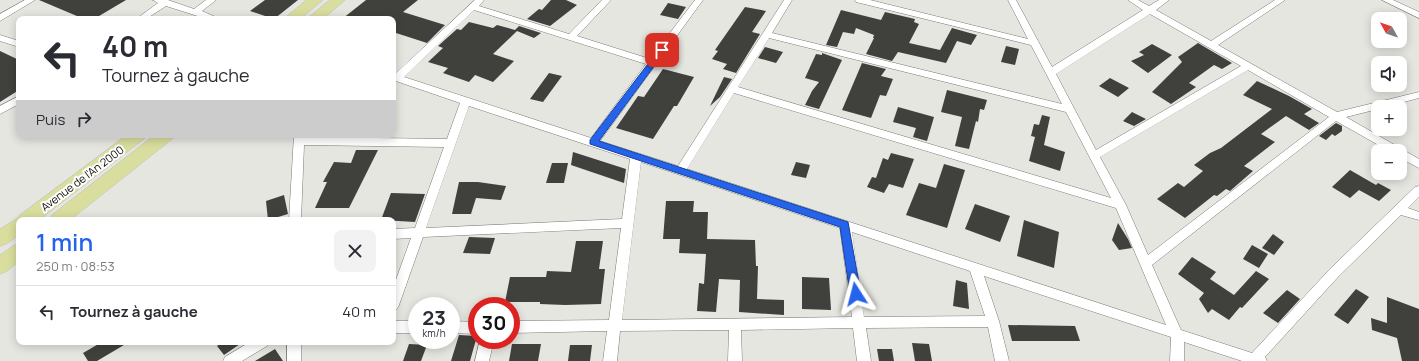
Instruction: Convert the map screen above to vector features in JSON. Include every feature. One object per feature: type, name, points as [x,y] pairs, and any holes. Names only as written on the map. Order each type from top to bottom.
[{"type":"main road","points":[[295,16],[316,0]]},
{"type":"main road","points":[[318,16],[338,0]]},
{"type":"main road","name":"Avenue de l'An 2000","points":[[30,217],[134,138]]},
{"type":"main road","name":"Avenue de l'An 2000","points":[[62,217],[162,138]]},
{"type":"main road","points":[[0,240],[16,227]]},
{"type":"main road","points":[[0,266],[16,253]]},
{"type":"street","points":[[0,18],[31,0]]},
{"type":"street","points":[[195,12],[212,0]]},
{"type":"street","points":[[396,76],[480,0]]},
{"type":"street","points":[[571,38],[607,0]]},
{"type":"street","points":[[593,142],[699,0]]},
{"type":"street","points":[[680,171],[788,0]]},
{"type":"street","points":[[858,0],[1034,43]]},
{"type":"street","points":[[1012,0],[1120,205],[1176,334],[1177,361]]},
{"type":"street","points":[[1132,0],[1385,144]]},
{"type":"street","points":[[1050,73],[1165,0]]},
{"type":"street","points":[[1212,45],[1281,0]]},
{"type":"street","points":[[1386,0],[1419,15]]},
{"type":"street","points":[[144,16],[161,1],[207,16]]},
{"type":"street","points":[[472,7],[653,63]]},
{"type":"street","points":[[766,35],[1069,109]]},
{"type":"street","points":[[0,38],[16,43]]},
{"type":"street","points":[[1094,156],[1248,66]]},
{"type":"street","points":[[396,77],[1257,360],[1334,273],[1419,190]]},
{"type":"street","points":[[733,89],[1120,205]]},
{"type":"street","points":[[1146,263],[1336,116],[1419,95]]},
{"type":"street","points":[[396,296],[466,100]]},
{"type":"street","points":[[0,111],[16,101]]},
{"type":"street","points":[[295,217],[299,138],[451,143]]},
{"type":"street","points":[[610,361],[636,156]]},
{"type":"street","points":[[1407,157],[1419,164]]},
{"type":"street","points":[[1399,210],[1419,216]]},
{"type":"street","points":[[396,234],[628,224]]},
{"type":"street","points":[[845,225],[860,322],[864,361]]},
{"type":"street","points":[[975,267],[993,320],[1002,361]]},
{"type":"street","points":[[520,327],[993,320]]},
{"type":"street","points":[[735,324],[735,361]]},
{"type":"street","points":[[396,327],[408,327]]},
{"type":"street","points":[[230,361],[257,345]]},
{"type":"street","points":[[294,345],[294,361]]},
{"type":"street","points":[[482,361],[485,349]]},
{"type":"building","points":[[39,0],[126,0],[99,16],[77,16]]},
{"type":"building","points":[[265,0],[298,0],[278,16],[265,16],[250,11]]},
{"type":"building","points":[[366,0],[418,0],[403,12],[445,25],[427,43],[396,33],[396,16],[346,16]]},
{"type":"building","points":[[551,0],[566,0],[577,5],[550,26],[527,19],[539,9],[542,10]]},
{"type":"building","points":[[668,3],[686,7],[678,19],[660,15]]},
{"type":"building","points":[[745,7],[766,11],[752,32],[760,34],[736,73],[723,69],[727,64],[712,59],[718,51],[715,50]]},
{"type":"building","points":[[841,10],[881,20],[885,12],[915,19],[914,22],[919,24],[909,43],[940,50],[952,28],[977,35],[971,45],[957,41],[946,63],[898,52],[892,61],[866,54],[874,35],[856,28],[854,34],[843,32],[837,47],[826,45]]},
{"type":"building","points":[[469,22],[493,28],[497,25],[515,30],[519,26],[541,33],[534,38],[517,31],[493,54],[514,61],[493,82],[475,75],[469,82],[443,73],[448,68],[428,62],[443,48],[438,46],[457,29],[461,30]]},
{"type":"building","points":[[1198,43],[1232,63],[1222,69],[1214,65],[1189,83],[1196,87],[1171,104],[1152,92],[1182,62],[1178,57]]},
{"type":"building","points":[[1152,44],[1172,55],[1148,73],[1131,61],[1144,55],[1139,52]]},
{"type":"building","points":[[1006,46],[1019,49],[1015,65],[1001,62]]},
{"type":"building","points":[[765,47],[783,52],[776,63],[758,58]]},
{"type":"building","points":[[0,51],[16,59],[16,92],[0,102]]},
{"type":"building","points":[[822,53],[842,60],[819,109],[805,105],[812,91],[819,82],[805,78],[816,54],[822,55]]},
{"type":"building","points":[[862,63],[886,69],[881,76],[893,79],[886,96],[880,95],[871,118],[842,110]]},
{"type":"building","points":[[663,69],[694,77],[677,106],[674,106],[653,139],[616,128],[638,96],[644,97]]},
{"type":"building","points":[[549,73],[562,76],[543,102],[530,99]]},
{"type":"building","points":[[724,77],[732,79],[720,97],[710,106]]},
{"type":"building","points":[[1110,78],[1129,88],[1118,97],[1099,86]]},
{"type":"building","points":[[1257,81],[1312,109],[1304,114],[1319,123],[1309,130],[1286,116],[1261,134],[1275,142],[1244,166],[1253,171],[1230,191],[1226,189],[1217,196],[1214,195],[1185,218],[1157,199],[1178,183],[1184,187],[1203,171],[1194,165],[1210,153],[1221,148],[1272,109],[1243,95]]},
{"type":"building","points":[[947,90],[987,100],[984,110],[980,109],[978,122],[976,121],[969,149],[955,146],[962,117],[941,112]]},
{"type":"building","points":[[898,107],[934,117],[927,141],[913,137],[916,128],[893,122]]},
{"type":"building","points":[[1132,112],[1146,119],[1134,126],[1123,121]]},
{"type":"building","points":[[1042,115],[1050,117],[1044,145],[1065,152],[1060,171],[1029,161],[1035,137],[1031,136],[1034,124],[1039,125]]},
{"type":"building","points":[[1336,123],[1342,126],[1342,131],[1335,136],[1332,134],[1326,140],[1319,136]]},
{"type":"building","points":[[356,150],[378,150],[349,208],[315,208],[327,182],[323,182],[334,162],[351,163]]},
{"type":"building","points":[[573,152],[626,169],[624,183],[571,165]]},
{"type":"building","points":[[891,153],[914,159],[903,188],[889,184],[884,193],[867,187],[872,177],[876,178],[883,158],[888,160]]},
{"type":"building","points":[[796,162],[810,165],[806,178],[791,175]]},
{"type":"building","points":[[552,163],[568,163],[564,183],[546,183]]},
{"type":"building","points":[[944,164],[965,170],[947,228],[906,215],[919,183],[936,188]]},
{"type":"building","points":[[1350,170],[1376,185],[1378,183],[1391,190],[1379,201],[1359,190],[1350,198],[1332,187]]},
{"type":"building","points":[[459,182],[478,182],[506,186],[501,200],[476,198],[471,214],[452,214]]},
{"type":"building","points":[[391,193],[425,194],[415,222],[396,221],[396,217],[382,217]]},
{"type":"building","points":[[284,195],[288,214],[278,217],[268,217],[266,201]]},
{"type":"building","points":[[666,201],[694,201],[693,212],[708,212],[707,239],[755,240],[756,266],[758,266],[757,299],[784,300],[784,315],[739,312],[740,280],[719,279],[716,312],[697,311],[699,283],[704,284],[706,254],[679,253],[680,239],[663,239]]},
{"type":"building","points":[[975,204],[1010,216],[1000,242],[965,229]]},
{"type":"building","points":[[1024,220],[1059,232],[1054,268],[1017,256]]},
{"type":"building","points":[[1118,223],[1132,248],[1119,250],[1112,240]]},
{"type":"building","points":[[1273,234],[1284,242],[1274,255],[1262,248]]},
{"type":"building","points":[[469,237],[495,238],[490,254],[463,253]]},
{"type":"building","points":[[576,241],[603,241],[599,269],[605,269],[601,304],[540,304],[540,302],[520,302],[520,297],[506,297],[510,277],[546,277],[547,271],[571,272]]},
{"type":"building","points":[[1252,245],[1268,254],[1259,268],[1243,259]]},
{"type":"building","points":[[1192,257],[1216,272],[1210,279],[1234,295],[1256,271],[1269,279],[1242,308],[1240,307],[1229,320],[1212,309],[1208,313],[1199,299],[1204,293],[1178,274]]},
{"type":"building","points":[[802,277],[829,278],[831,310],[802,309]]},
{"type":"building","points":[[956,280],[967,283],[969,309],[953,306]]},
{"type":"building","points":[[1356,289],[1369,297],[1348,324],[1334,315]]},
{"type":"building","points":[[1287,290],[1300,299],[1278,323],[1263,313]]},
{"type":"building","points":[[1387,297],[1419,309],[1419,361],[1402,361],[1397,338],[1372,330],[1371,318],[1387,323]]},
{"type":"building","points":[[1008,325],[1075,326],[1080,341],[1012,341]]},
{"type":"building","points":[[460,335],[468,336],[468,349],[473,349],[470,361],[451,361],[455,349],[460,349]]},
{"type":"building","points":[[912,343],[929,344],[932,361],[915,361]]},
{"type":"building","points":[[520,344],[541,344],[538,361],[509,361],[511,349],[520,349]]},
{"type":"building","points":[[97,345],[124,345],[97,361],[88,361],[83,353]]},
{"type":"building","points":[[219,345],[239,345],[224,355],[217,346]]},
{"type":"building","points":[[570,345],[592,345],[590,361],[568,361]]},
{"type":"building","points":[[408,347],[408,349],[426,349],[421,361],[403,361]]},
{"type":"building","points":[[275,349],[283,361],[255,361]]},
{"type":"building","points":[[877,349],[892,349],[894,361],[879,361]]},
{"type":"route","points":[[662,50],[593,142],[845,225],[856,294]]}]
